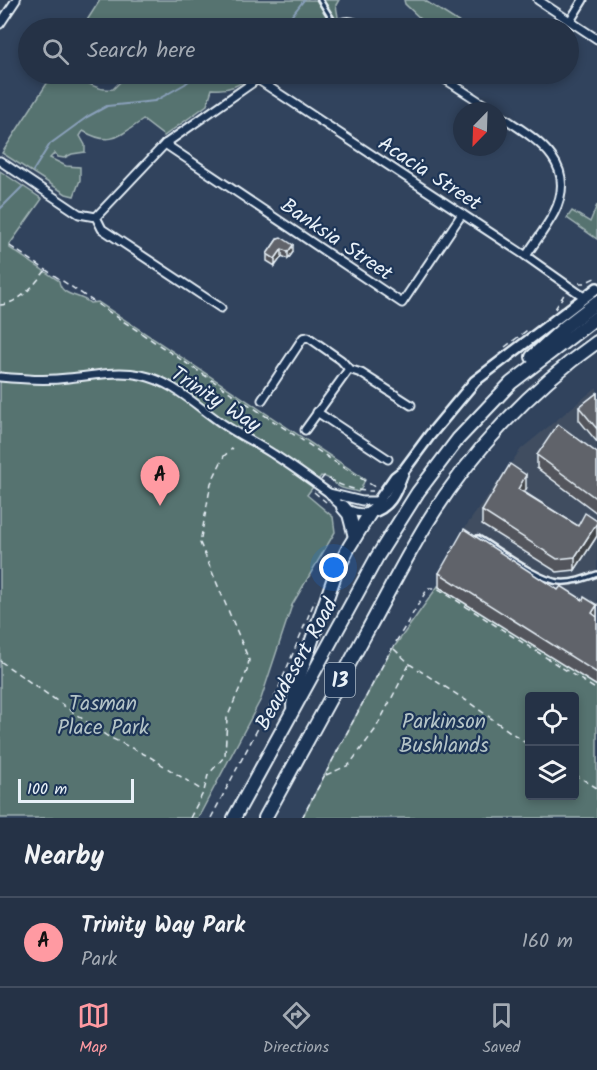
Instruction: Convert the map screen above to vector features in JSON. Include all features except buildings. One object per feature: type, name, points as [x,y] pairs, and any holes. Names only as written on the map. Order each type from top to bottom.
[{"type":"highway","points":[[511,383],[519,370],[548,342],[597,302]]},
{"type":"highway","name":"13","points":[[511,383],[597,317]]},
{"type":"highway","name":"13","points":[[265,818],[416,543],[453,486],[501,426],[545,383],[596,343]]},
{"type":"highway","name":"Beaudesert Road","points":[[234,818],[394,530],[436,467],[474,421],[511,383]]},
{"type":"highway","points":[[344,507],[355,537]]},
{"type":"highway","points":[[293,710],[295,688],[328,591],[355,537],[370,513]]},
{"type":"street","points":[[538,0],[565,18]]},
{"type":"street","points":[[572,18],[583,0]]},
{"type":"street","points":[[0,24],[14,1]]},
{"type":"street","points":[[579,27],[597,39]]},
{"type":"street","points":[[96,217],[165,144],[250,84]]},
{"type":"street","name":"Acacia Street","points":[[265,84],[526,256],[584,297]]},
{"type":"street","points":[[452,84],[480,102]]},
{"type":"street","points":[[507,120],[547,149],[556,161],[561,179],[561,196],[554,214],[526,256]]},
{"type":"street","name":"Banksia Street","points":[[165,144],[402,303],[462,214]]},
{"type":"street","points":[[0,161],[79,214],[96,217]]},
{"type":"street","points":[[96,217],[102,229],[221,308]]},
{"type":"street","points":[[344,507],[357,513],[370,513],[384,507],[393,498],[404,470],[476,381],[597,288]]},
{"type":"street","points":[[262,400],[303,338],[308,337],[341,360],[348,369],[361,373],[411,405]]},
{"type":"street","points":[[305,430],[348,369]]},
{"type":"street","name":"Trinity Way","points":[[0,377],[40,380],[67,379],[102,373],[141,375],[163,382],[183,393],[225,426],[275,455],[329,493],[335,502],[344,507]]},
{"type":"street","points":[[317,412],[388,459]]},
{"type":"street","points":[[370,513],[395,477],[404,470]]},
{"type":"street","name":"Trinity Way","points":[[329,493],[362,501],[378,501]]},
{"type":"lane","points":[[320,0],[329,18]]},
{"type":"lane","points":[[478,538],[546,579],[561,582],[597,574]]},
{"type":"path","points":[[10,246],[379,489],[373,492],[360,490],[335,483],[324,476],[314,493],[330,505]]},
{"type":"path","points":[[0,305],[5,305],[29,291],[47,270]]},
{"type":"path","points":[[190,818],[204,791],[208,775],[225,756],[227,718],[249,660],[200,543],[211,483],[224,456],[233,448]]},
{"type":"path","points":[[302,818],[393,647],[428,588],[437,588],[597,690]]},
{"type":"path","points":[[211,818],[277,692],[316,598]]},
{"type":"path","points":[[393,647],[409,664],[467,701],[525,742]]},
{"type":"path","points":[[0,661],[107,736],[150,757],[204,791]]},
{"type":"path","points":[[324,776],[349,765],[375,730],[409,664]]},
{"type":"path","points":[[579,777],[597,788]]},
{"type":"shaded area","points":[[597,387],[597,686],[438,586],[458,557],[459,536],[521,449]]},
{"type":"green space","points":[[100,0],[339,0],[336,5],[337,18],[88,18]]},
{"type":"green space","points":[[404,0],[424,0],[452,18],[420,18],[405,4]]},
{"type":"green space","points":[[47,84],[90,84],[103,89],[113,89],[118,84],[240,84],[230,88],[212,89],[207,105],[164,136],[143,120],[114,138],[101,138],[83,131],[80,136],[85,145],[85,152],[64,158],[58,157],[55,153],[50,158],[66,166],[80,167],[80,180],[74,196],[66,194],[2,153]]},
{"type":"green space","name":"Tasman Place Park","points":[[0,171],[42,199],[10,244],[10,248],[59,281],[60,286],[67,293],[90,303],[98,302],[365,479],[358,492],[339,487],[328,478],[321,476],[307,495],[333,517],[335,532],[292,605],[261,699],[198,818],[0,818]]},
{"type":"green space","points":[[597,205],[597,239],[567,218],[572,211],[590,222]]},
{"type":"green space","name":"Parkinson Bushlands","points":[[438,586],[597,686],[597,818],[302,818],[387,657]]},
{"type":"waterway","points":[[290,18],[304,0]]},
{"type":"waterway","points":[[33,171],[50,144],[87,117],[107,106],[155,101],[185,84]]},
{"type":"waterway","points":[[0,209],[22,187]]},
{"type":"place","name":"Trinity Way Park","points":[[160,506]]}]
